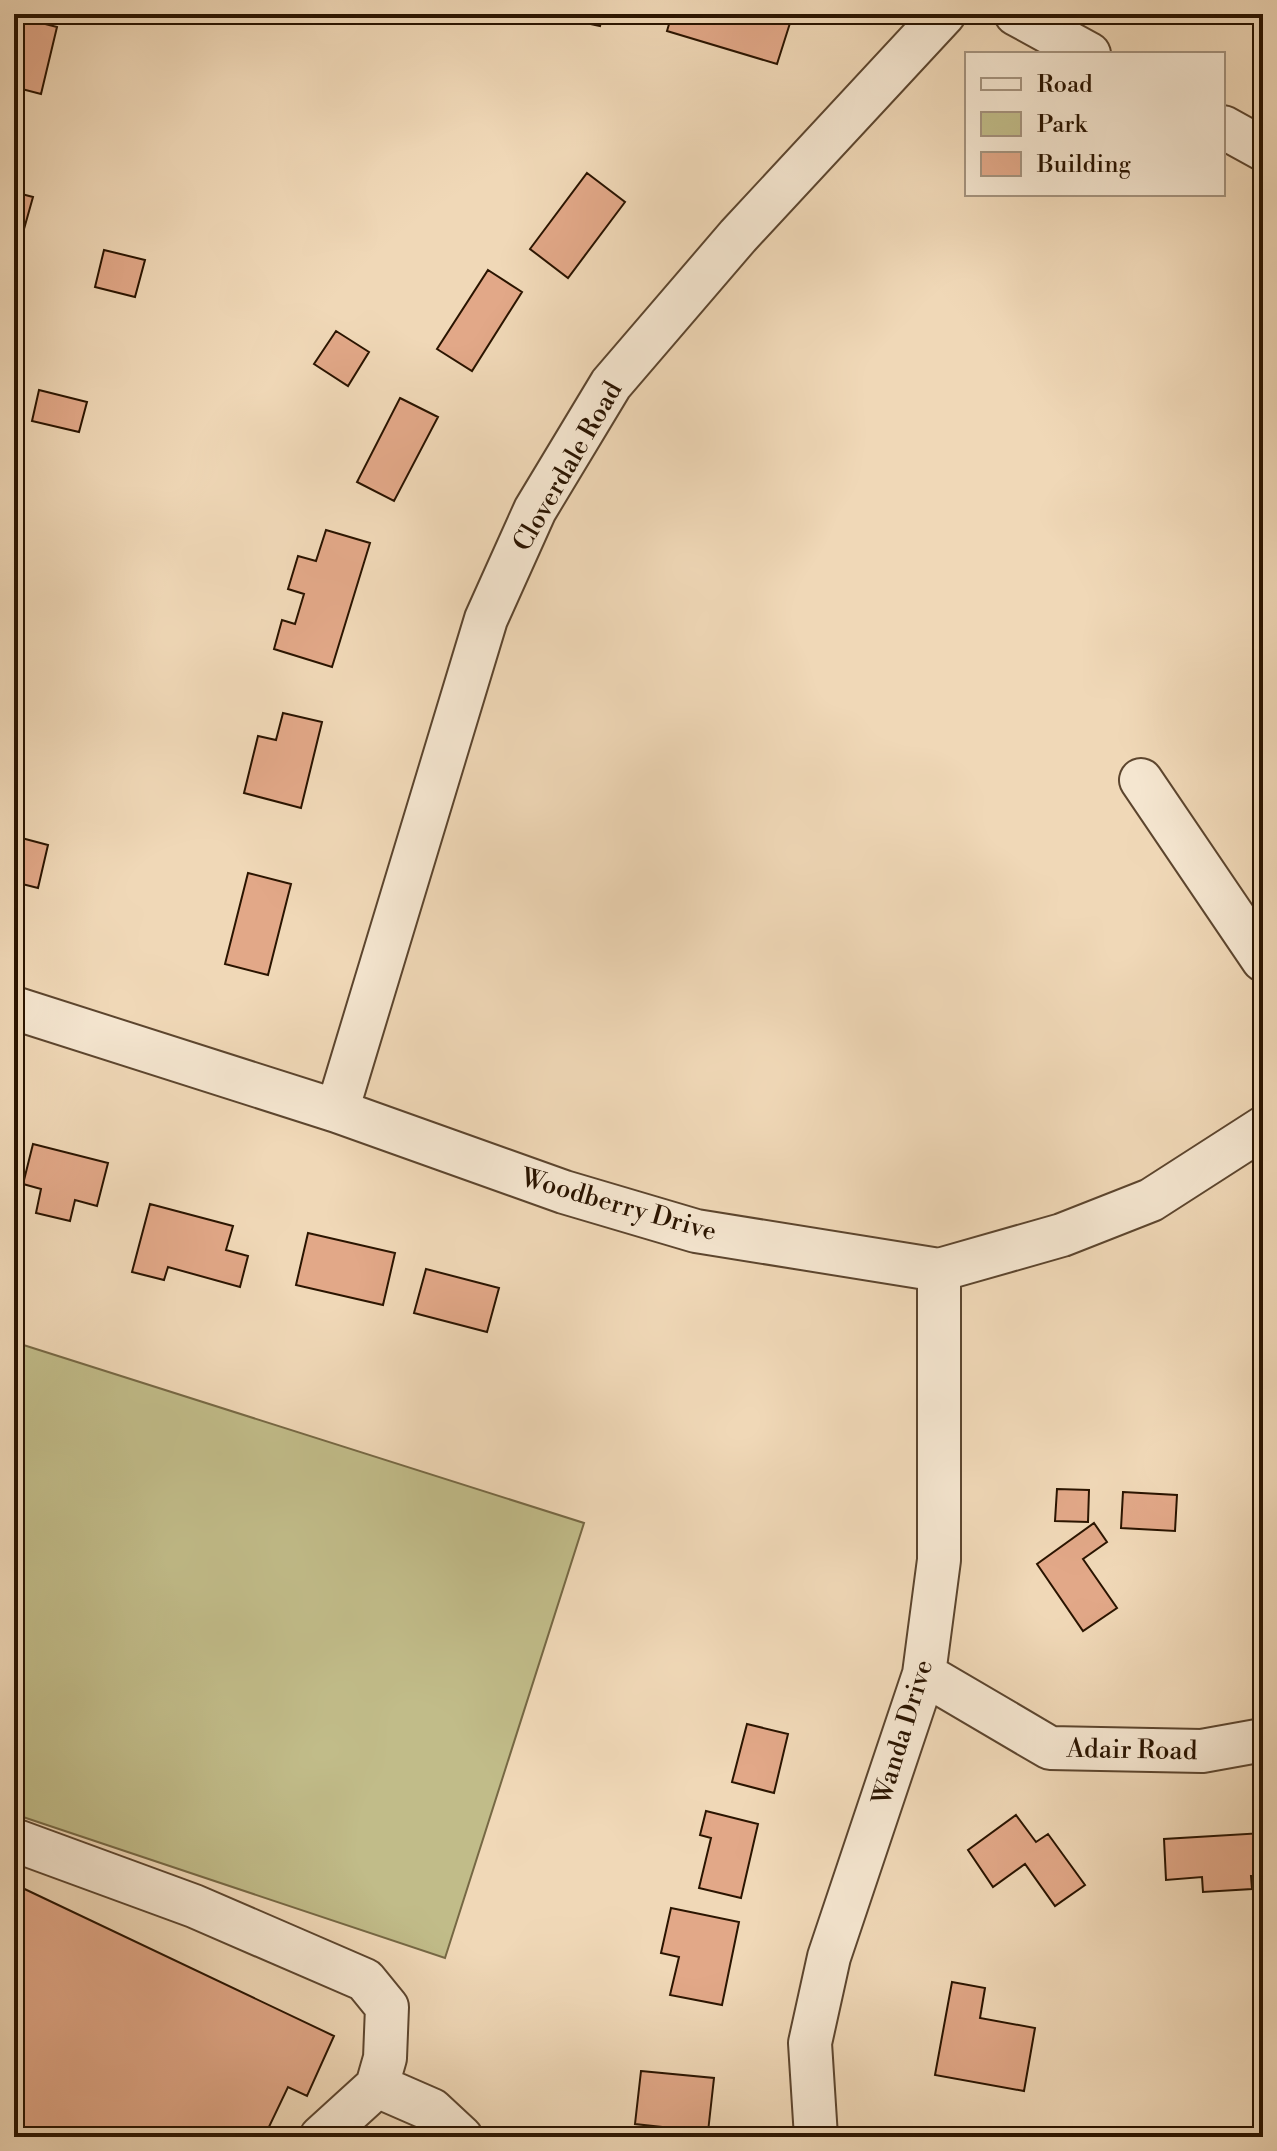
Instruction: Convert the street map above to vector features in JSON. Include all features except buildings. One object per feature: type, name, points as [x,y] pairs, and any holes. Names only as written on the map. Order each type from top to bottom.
[{"type":"street","name":"Cloverdale Road","points":[[337,1111],[486,619],[535,510],[611,384],[738,236],[944,14]]},
{"type":"street","points":[[1016,14],[1085,52]]},
{"type":"street","points":[[1225,128],[1263,149]]},
{"type":"street","points":[[1141,780],[1263,960]]},
{"type":"street","name":"Woodberry Drive","points":[[14,1008],[337,1111],[564,1192],[696,1231],[939,1270],[1062,1235],[1151,1200],[1263,1128]]},
{"type":"street","name":"Wanda Drive","points":[[816,2137],[810,2043],[829,1957],[924,1674],[939,1560],[939,1270]]},
{"type":"street","name":"Adair Road","points":[[924,1674],[1050,1748],[1202,1751],[1263,1740]]},
{"type":"street","points":[[14,1840],[194,1906],[365,1980],[387,2007],[385,2058],[377,2086],[321,2137]]},
{"type":"street","points":[[377,2086],[432,2110],[461,2137]]},
{"type":"green space","points":[[14,1342],[584,1523],[445,1958],[14,1814]]}]
